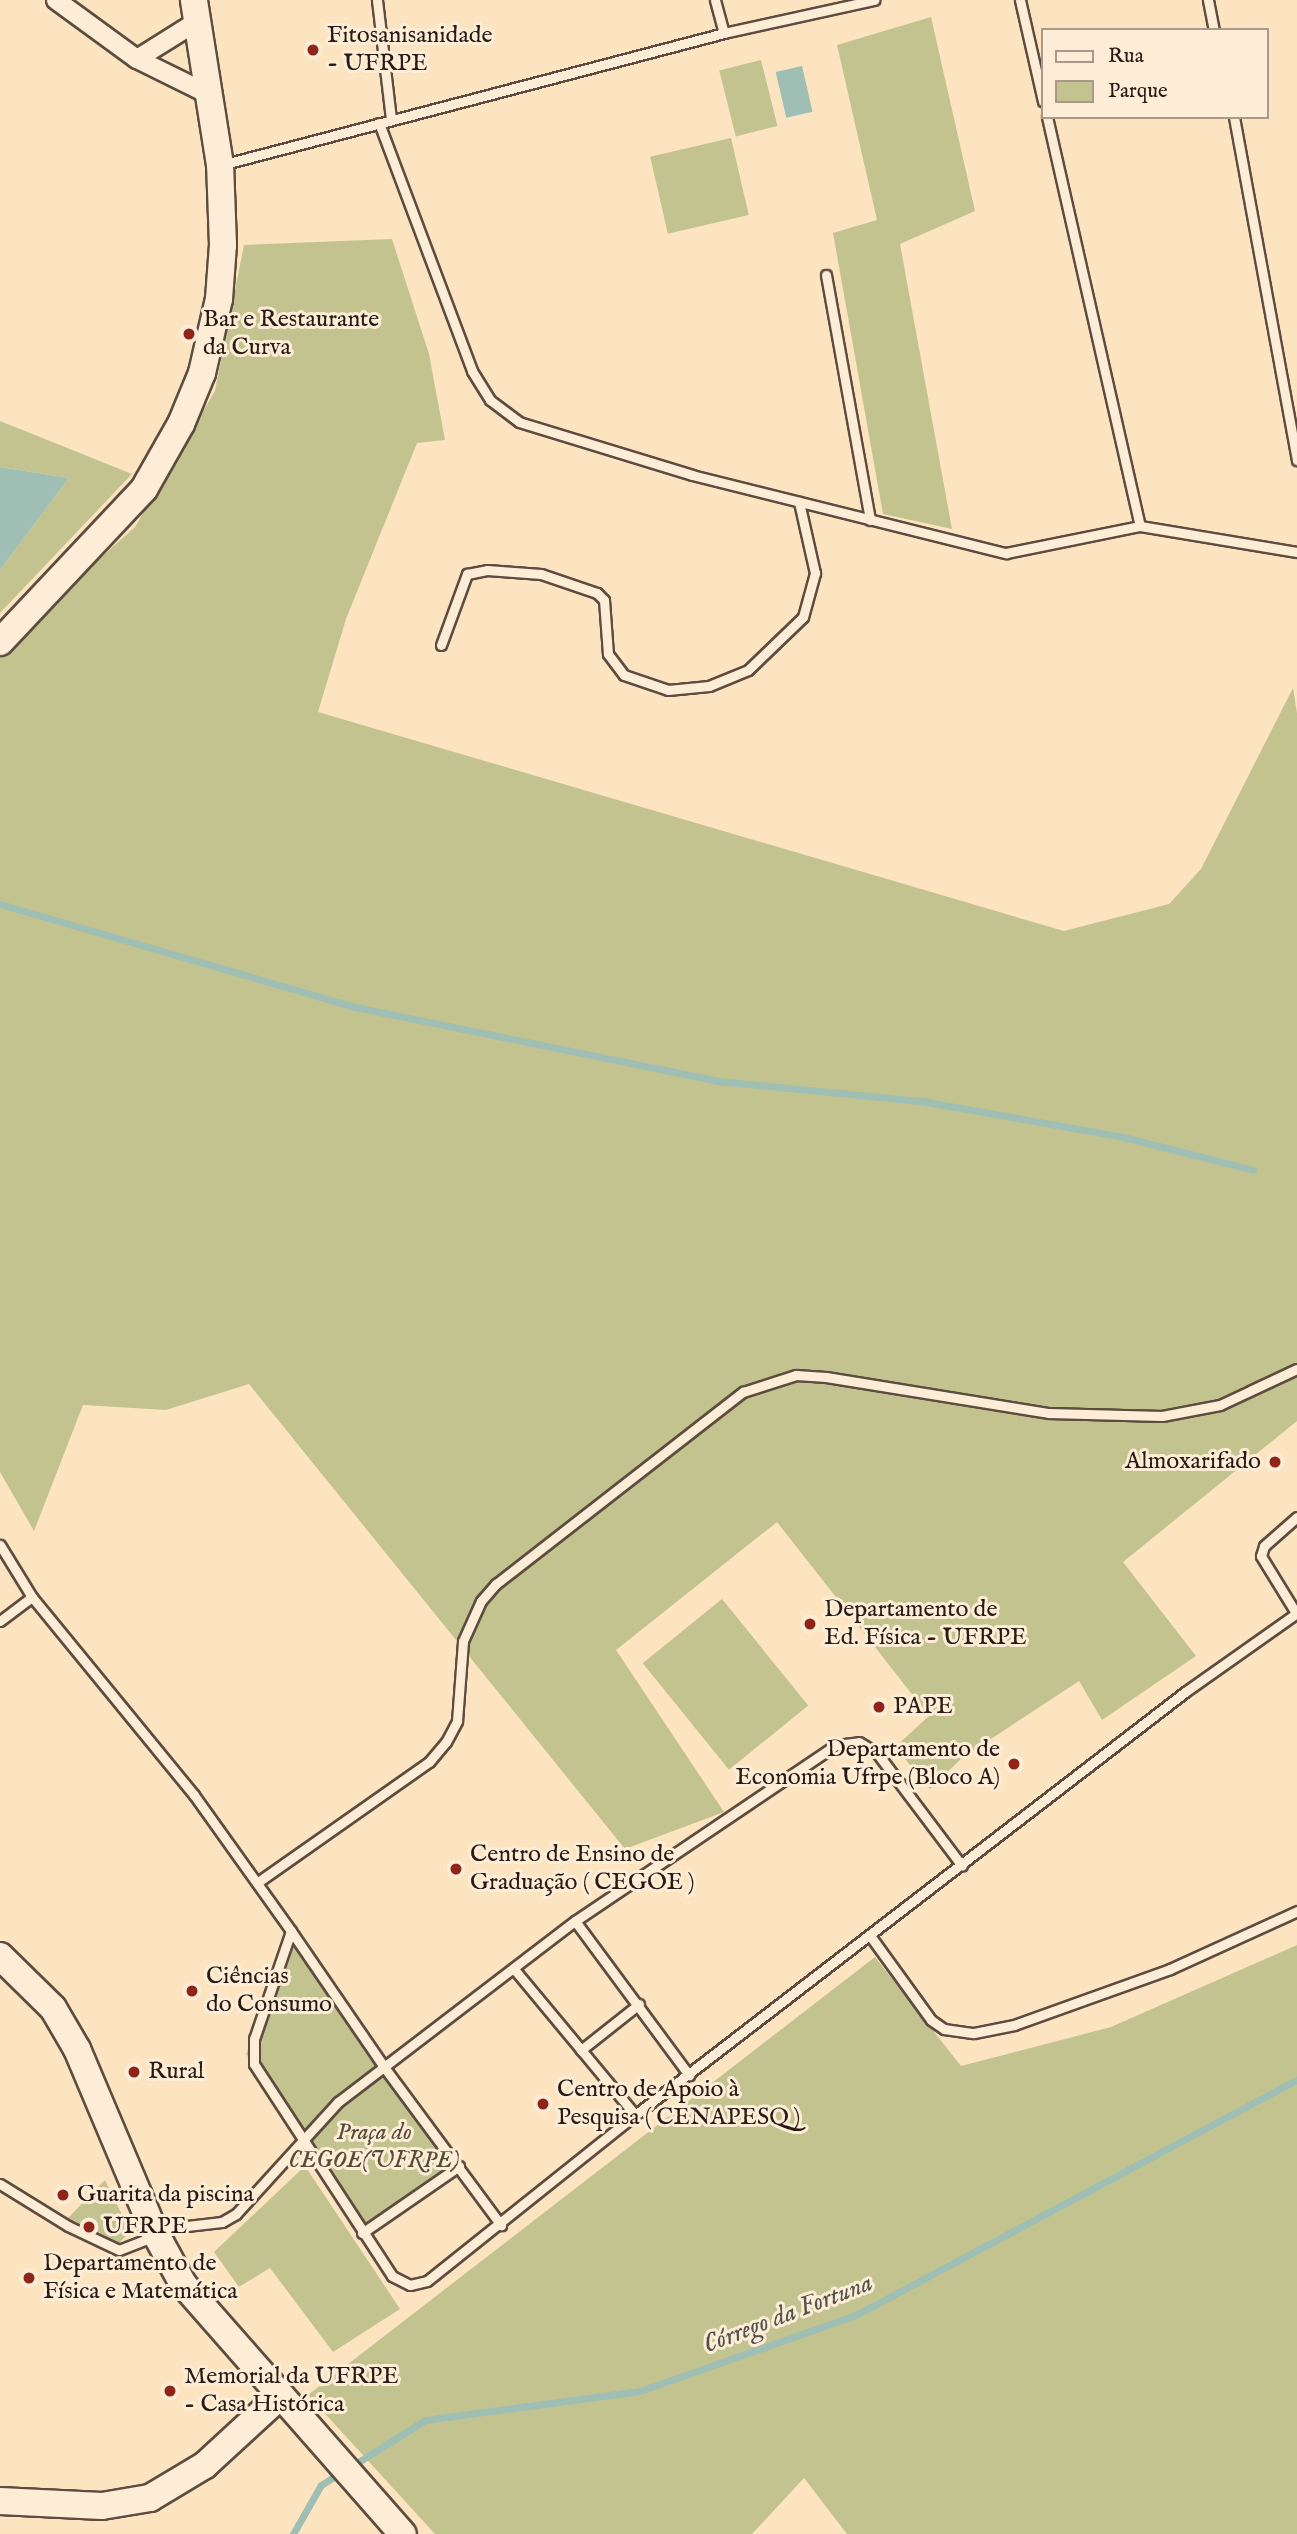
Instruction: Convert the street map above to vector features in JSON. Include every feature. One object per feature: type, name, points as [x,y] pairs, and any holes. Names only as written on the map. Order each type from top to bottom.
[{"type":"main road","points":[[0,642],[144,489],[181,424],[202,373],[219,299],[223,245],[220,165],[195,11]]},
{"type":"main road","points":[[0,1956],[53,2008],[77,2049],[157,2237],[183,2284],[403,2534]]},
{"type":"main road","points":[[0,2501],[102,2506],[150,2498],[205,2465],[280,2396]]},
{"type":"street","points":[[56,0],[137,59],[208,94]]},
{"type":"street","points":[[137,59],[195,11]]},
{"type":"lane","points":[[377,0],[391,119]]},
{"type":"lane","points":[[715,0],[724,33]]},
{"type":"lane","points":[[220,165],[724,33],[874,0]]},
{"type":"lane","points":[[1020,0],[1042,97]]},
{"type":"lane","points":[[1208,0],[1214,28]]},
{"type":"lane","points":[[1047,119],[1140,526]]},
{"type":"lane","points":[[1234,119],[1297,460]]},
{"type":"lane","points":[[379,123],[472,372],[490,400],[519,422],[559,437],[799,502],[1006,553],[1140,526],[1297,552]]},
{"type":"lane","points":[[826,275],[870,520]]},
{"type":"lane","points":[[441,645],[467,574],[487,570],[541,574],[597,593],[604,600],[608,654],[624,676],[668,690],[722,681],[748,670],[803,617],[815,573],[799,502]]},
{"type":"lane","points":[[258,1882],[429,1762],[446,1742],[457,1721],[463,1642],[481,1601],[496,1584],[743,1392],[796,1376],[825,1377],[1049,1413],[1162,1416],[1220,1405],[1297,1369]]},
{"type":"lane","points":[[291,1931],[253,2054],[257,2072],[302,2144],[392,2276],[410,2285],[427,2281],[635,2115],[871,1937],[1185,1692],[1297,1613],[1261,1556],[1264,1546],[1297,1517]]},
{"type":"lane","points":[[0,1545],[32,1597],[194,1795],[258,1882],[384,2067],[501,2224]]},
{"type":"lane","points":[[0,1620],[32,1597]]},
{"type":"lane","points":[[0,2184],[107,2248],[131,2248],[178,2227],[222,2222],[236,2214],[338,2102],[575,1921],[739,1806],[848,1741],[869,1746],[877,1753],[962,1866]]},
{"type":"lane","points":[[871,1937],[931,2020],[944,2029],[974,2033],[1014,2025],[1170,1969],[1297,1911]]},
{"type":"lane","points":[[575,1921],[689,2075]]},
{"type":"lane","points":[[514,1969],[635,2115]]},
{"type":"lane","points":[[581,2050],[639,2004]]},
{"type":"lane","points":[[362,2233],[459,2166]]},
{"type":"green space","points":[[931,17],[975,211],[900,244],[952,529],[883,514],[833,233],[877,220],[837,45]]},
{"type":"green space","points":[[761,60],[777,126],[736,136],[719,70]]},
{"type":"green space","points":[[731,138],[749,215],[668,234],[650,157]]},
{"type":"green space","points":[[392,239],[429,354],[445,440],[417,443],[346,619],[318,712],[1064,931],[1169,904],[1201,869],[1293,688],[1297,713],[1297,1421],[1123,1562],[1196,1656],[1102,1720],[1079,1681],[962,1758],[930,1789],[895,1747],[929,1716],[777,1522],[616,1650],[724,1812],[625,1849],[249,1384],[166,1410],[83,1405],[34,1531],[0,1472],[0,648],[135,527],[215,391],[244,245]]},
{"type":"green space","points":[[0,421],[132,474],[0,613],[0,570],[69,478],[0,467]]},
{"type":"green space","points":[[722,1599],[808,1705],[729,1770],[643,1663]]},
{"type":"green space","name":"Praça do CEGOE(UFRPE)","points":[[294,1933],[454,2166],[363,2229],[246,2054]]},
{"type":"green space","points":[[1297,1945],[1297,2534],[847,2534],[804,2478],[752,2534],[435,2534],[308,2395],[875,1957],[961,2066],[1111,2027]]},
{"type":"green space","points":[[305,2166],[400,2309],[333,2352],[270,2268],[239,2287],[214,2252]]},
{"type":"green space","points":[[105,2180],[125,2221],[127,2235],[118,2244],[68,2218]]},
{"type":"water","points":[[802,66],[813,112],[786,118],[776,72]]},
{"type":"water","points":[[0,467],[69,478],[0,570]]},
{"type":"waterway","points":[[0,904],[355,1007],[718,1081],[927,1102],[1123,1137],[1253,1170]]},
{"type":"waterway","name":"Córrego da Fortuna","points":[[352,2466],[425,2420],[640,2391],[856,2315],[1297,2080]]},
{"type":"waterway","name":"Córrego da Fortuna","points":[[293,2534],[321,2485],[342,2472]]},
{"type":"place","name":"Fitosanisanidade - UFRPE","points":[[313,50]]},
{"type":"place","name":"Bar e Restaurante da Curva","points":[[189,334]]},
{"type":"place","name":"Almoxarifado","points":[[1275,1462]]},
{"type":"place","name":"Departamento de Ed. Física - UFRPE","points":[[810,1624]]},
{"type":"place","name":"PAPE","points":[[879,1707]]},
{"type":"place","name":"Departamento de Economia Ufrpe (Bloco A)","points":[[1014,1764]]},
{"type":"place","name":"Centro de Ensino de Graduação ( CEGOE )","points":[[456,1869]]},
{"type":"place","name":"Ciências do Consumo","points":[[192,1991]]},
{"type":"place","name":"Rural","points":[[134,2072]]},
{"type":"place","name":"Centro de Apoio à Pesquisa ( CENAPESQ )","points":[[543,2104]]},
{"type":"place","name":"Guarita da piscina","points":[[63,2195]]},
{"type":"place","name":"UFRPE","points":[[89,2227]]},
{"type":"place","name":"Departamento de Física e Matemática","points":[[29,2278]]},
{"type":"place","name":"Memorial da UFRPE - Casa Histórica","points":[[170,2391]]}]
